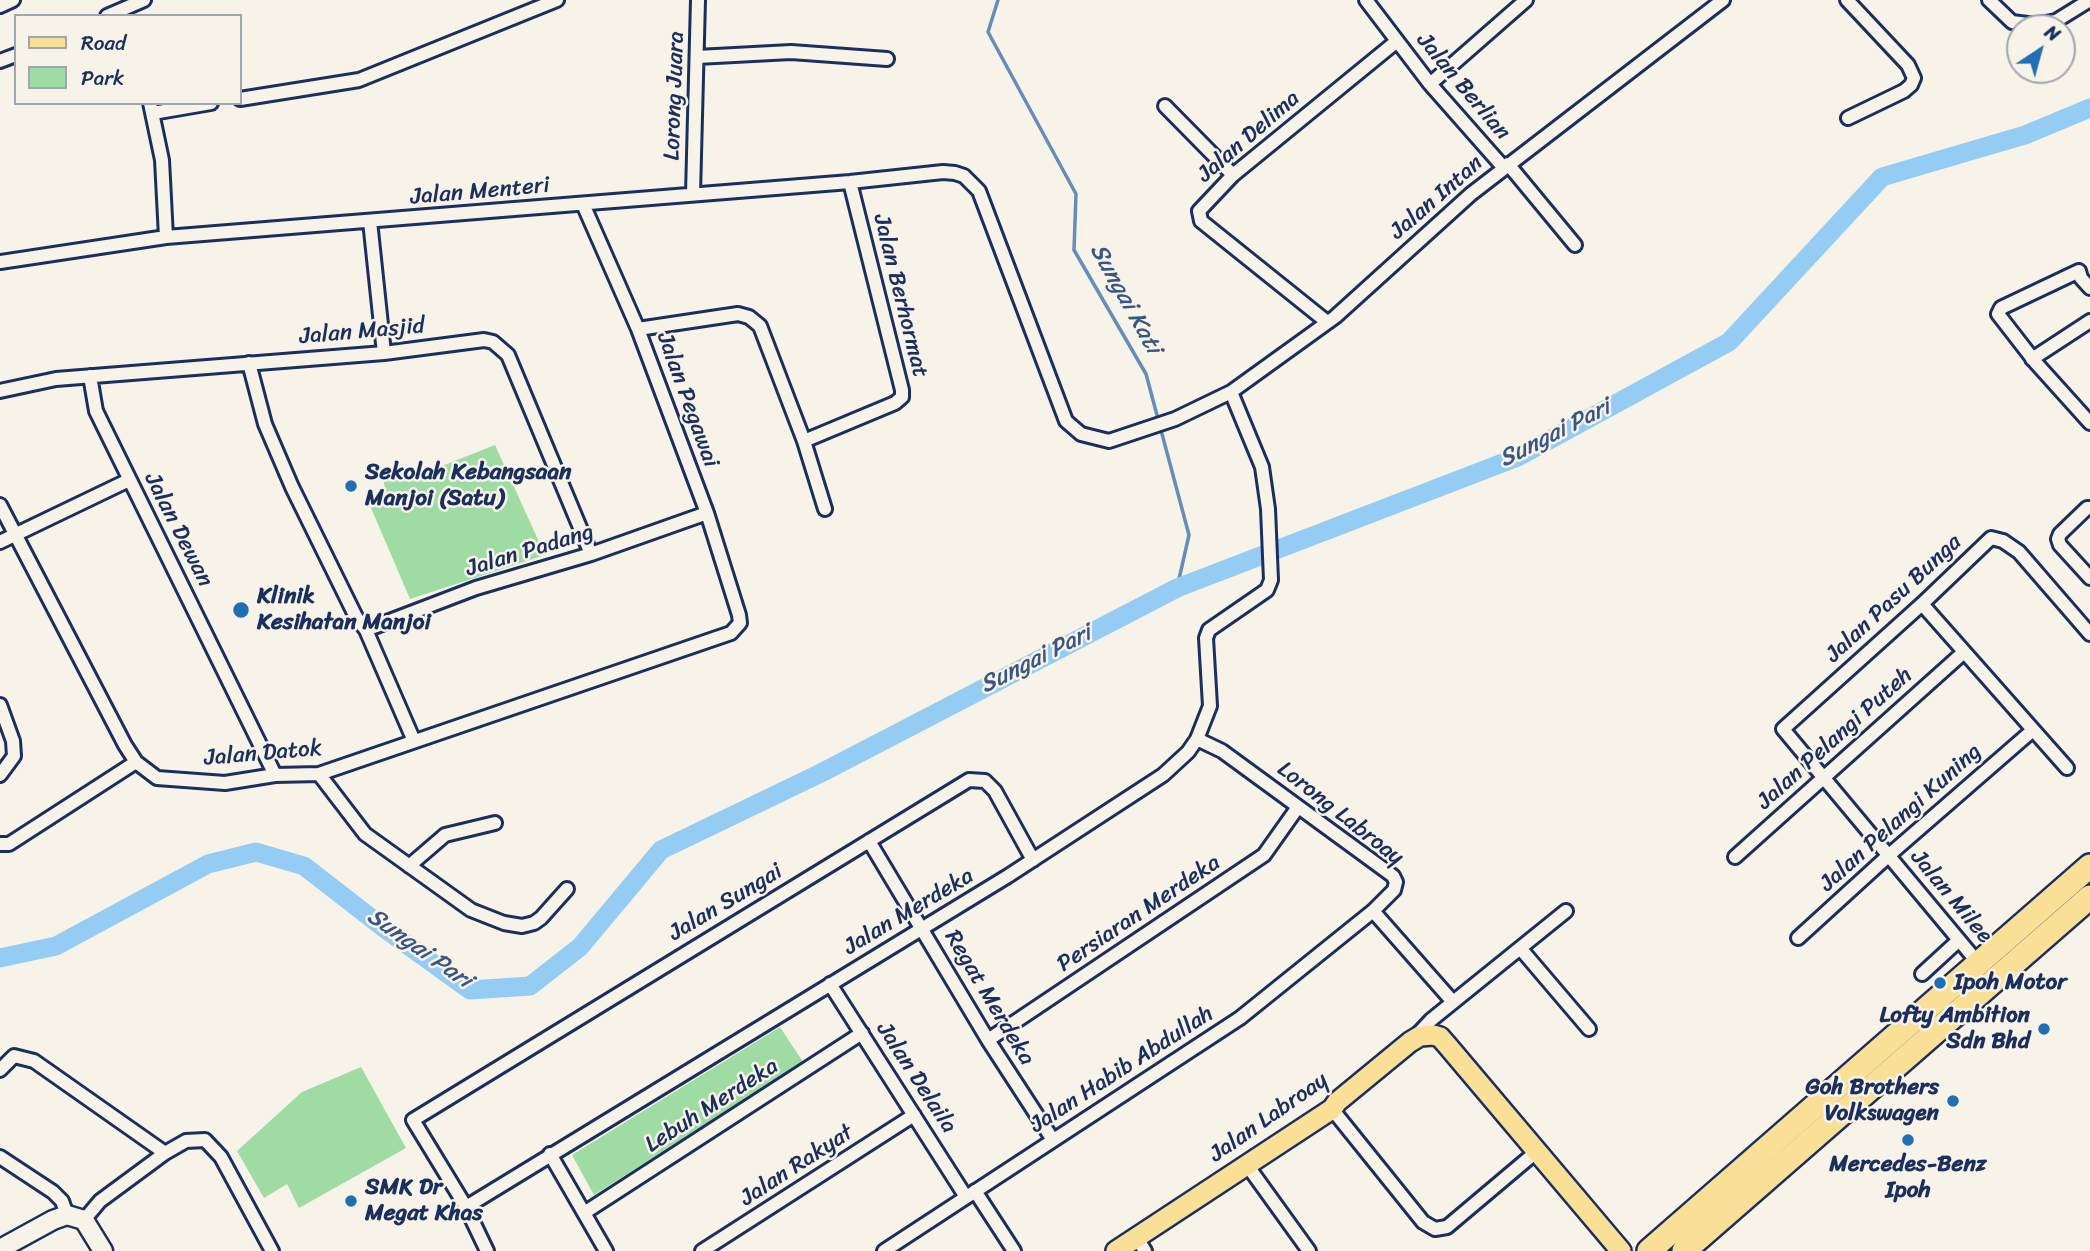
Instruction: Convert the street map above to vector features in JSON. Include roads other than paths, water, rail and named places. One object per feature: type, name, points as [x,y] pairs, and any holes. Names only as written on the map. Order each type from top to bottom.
[{"type":"highway","points":[[1649,1251],[2090,866]]},
{"type":"highway","points":[[1685,1251],[2090,897]]},
{"type":"highway","points":[[1673,1251],[1703,1228],[1712,1227]]},
{"type":"main road","points":[[1410,1042],[1420,1036],[1440,1037],[1621,1251]]},
{"type":"main road","name":"Jalan Labroay","points":[[1116,1251],[1141,1244],[1247,1165],[1332,1109],[1410,1042]]},
{"type":"main road","points":[[1332,1109],[1340,1108],[1414,1048],[1429,1043],[1445,1054],[1525,1148],[1536,1152]]},
{"type":"street","points":[[0,6],[13,0]]},
{"type":"street","points":[[125,8],[144,0]]},
{"type":"street","points":[[242,99],[359,80],[557,0]]},
{"type":"street","name":"Lorong Juara","points":[[693,194],[698,0]]},
{"type":"street","name":"Jalan Berlian","points":[[1366,0],[1430,84],[1575,245]]},
{"type":"street","points":[[1430,84],[1526,0]]},
{"type":"street","name":"Jalan Intan","points":[[1132,435],[1175,419],[1231,392],[1327,323],[1471,194],[1723,0]]},
{"type":"street","points":[[1847,0],[1908,65],[1914,78],[1904,91],[1848,118]]},
{"type":"street","points":[[1989,0],[2012,22],[2035,25],[2056,21],[2090,1]]},
{"type":"street","name":"Jalan Delima","points":[[1327,323],[1198,216],[1202,206],[1233,175],[1397,41]]},
{"type":"street","points":[[696,57],[791,52],[887,59]]},
{"type":"street","points":[[166,237],[162,160],[152,108],[187,105]]},
{"type":"street","points":[[1166,106],[1233,175]]},
{"type":"street","name":"Jalan Menteri","points":[[0,262],[166,237],[849,182],[943,172],[964,176],[979,191],[1066,421],[1081,434],[1099,440],[1109,441],[1132,435]]},
{"type":"street","name":"Jalan Berhormat","points":[[804,441],[895,403],[902,397],[849,182]]},
{"type":"street","name":"Jalan Pegawai","points":[[583,204],[638,329],[707,513],[739,615]]},
{"type":"street","points":[[370,221],[384,353]]},
{"type":"street","points":[[2090,288],[2081,278],[2079,271],[2001,308],[1997,314],[2032,359],[2090,423]]},
{"type":"street","points":[[638,329],[738,314],[749,317],[760,326],[804,441],[825,509]]},
{"type":"street","points":[[2032,359],[2090,321]]},
{"type":"street","name":"Jalan Masjid","points":[[0,391],[56,379],[384,353],[484,340],[493,342],[502,347],[508,355],[591,554]]},
{"type":"street","points":[[249,363],[265,424],[292,487],[356,617],[366,629],[414,741]]},
{"type":"street","name":"Jalan Dewan","points":[[90,376],[96,411],[275,775]]},
{"type":"street","name":"Jalan Merdeka","points":[[466,1207],[1032,860],[1163,775],[1188,752],[1197,739],[1210,706],[1206,638],[1209,630],[1266,590],[1271,580],[1268,509],[1262,467],[1231,392]]},
{"type":"street","points":[[0,542],[129,480]]},
{"type":"street","points":[[0,505],[136,762],[9,844],[0,844]]},
{"type":"street","points":[[2090,508],[2060,534],[2058,539],[2060,545],[2090,578]]},
{"type":"street","name":"Jalan Padang","points":[[366,629],[476,588],[591,554],[707,513]]},
{"type":"street","name":"Jalan Pasu Bunga","points":[[1783,729],[1991,538],[2003,541],[2019,552],[2090,634]]},
{"type":"street","points":[[1922,604],[2067,768]]},
{"type":"street","name":"Jalan Datok","points":[[136,762],[157,778],[190,781],[225,783],[275,775],[319,774],[732,633],[740,623],[739,615]]},
{"type":"street","name":"Jalan Pelangi Puteh","points":[[1735,858],[1964,652]]},
{"type":"street","points":[[0,705],[13,741],[14,756],[0,775]]},
{"type":"street","name":"Jalan Milee","points":[[1783,729],[1979,964]]},
{"type":"street","name":"Jalan Pelangi Kuning","points":[[1798,939],[1888,856],[2033,730]]},
{"type":"street","name":"Lorong Labroay","points":[[1197,739],[1222,751],[1393,876],[1396,882],[1394,890],[1373,911]]},
{"type":"street","points":[[319,774],[365,834],[471,910],[504,923],[522,926],[541,918],[567,889]]},
{"type":"street","name":"Jalan Sungai","points":[[466,1207],[413,1120],[559,1032],[684,952],[969,780],[985,781],[995,791],[1032,860]]},
{"type":"street","name":"Persiaran Merdeka","points":[[988,1040],[1264,855],[1298,807]]},
{"type":"street","points":[[409,866],[445,835],[495,823]]},
{"type":"street","name":"Regat Merdeka","points":[[869,841],[988,1040],[1053,1140]]},
{"type":"street","points":[[1373,911],[1449,1005]]},
{"type":"street","name":"Jalan Habib Abdullah","points":[[884,1251],[1240,1018],[1373,911]]},
{"type":"street","points":[[1410,1042],[1449,1005],[1566,911]]},
{"type":"street","points":[[1922,974],[1959,940]]},
{"type":"street","points":[[1520,948],[1589,1029]]},
{"type":"street","name":"Jalan Delaila","points":[[830,984],[914,1115],[1014,1251]]},
{"type":"street","points":[[1447,1045],[1442,1035],[1441,1023],[1449,1005]]},
{"type":"street","name":"Lebuh Merdeka","points":[[584,1213],[862,1033]]},
{"type":"street","points":[[0,1070],[14,1056],[34,1060],[165,1153]]},
{"type":"street","points":[[1332,1109],[1423,1222],[1435,1228],[1447,1227],[1536,1152]]},
{"type":"street","name":"Jalan Rakyat","points":[[702,1251],[914,1115]]},
{"type":"street","points":[[0,1249],[52,1220],[76,1218],[165,1153],[186,1141],[205,1140],[221,1157],[272,1251]]},
{"type":"street","points":[[550,1154],[606,1251]]},
{"type":"street","points":[[0,1157],[53,1192],[103,1251]]},
{"type":"street","points":[[1247,1165],[1310,1251]]},
{"type":"street","points":[[466,1207],[487,1251]]},
{"type":"waterway","name":"Sungai Kati","points":[[998,0],[988,32],[1076,194],[1074,250],[1146,374],[1189,535],[1177,588]]},
{"type":"waterway","name":"Sungai Pari","points":[[0,958],[56,946],[208,864],[256,852],[304,866],[470,990],[530,986],[580,947],[661,850],[821,773],[1177,588],[1518,457],[1729,342],[1882,177],[2025,135],[2090,108]]},
{"type":"place","name":"Sekolah Kebangsaan Manjoi (Satu)","points":[[351,486]]},
{"type":"place","name":"Klinik Kesihatan Manjoi","points":[[241,610]]},
{"type":"place","name":"Ipoh Motor","points":[[1940,983]]},
{"type":"place","name":"Lofty Ambition Sdn Bhd","points":[[2044,1029]]},
{"type":"place","name":"Goh Brothers Volkswagen","points":[[1953,1101]]},
{"type":"place","name":"Mercedes-Benz Ipoh","points":[[1908,1140]]},
{"type":"place","name":"SMK Dr Megat Khas","points":[[351,1201]]}]
